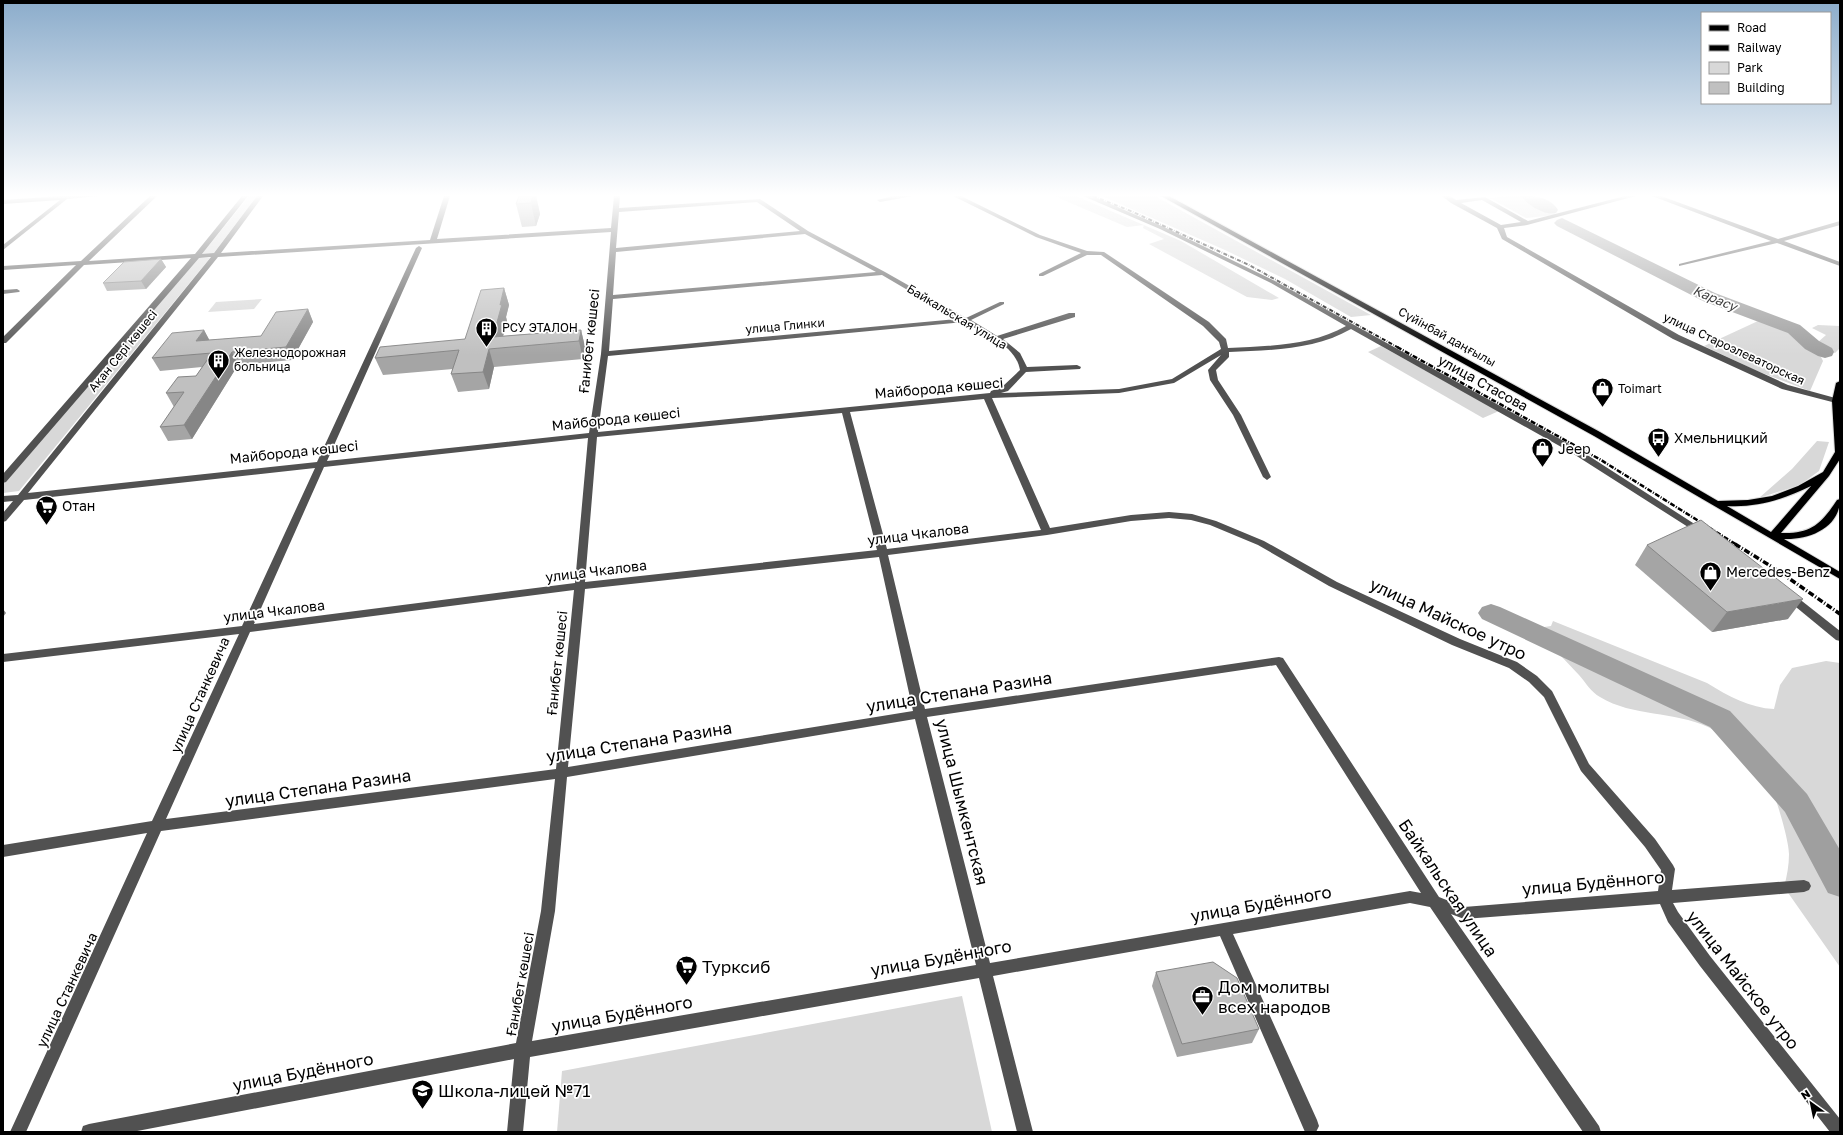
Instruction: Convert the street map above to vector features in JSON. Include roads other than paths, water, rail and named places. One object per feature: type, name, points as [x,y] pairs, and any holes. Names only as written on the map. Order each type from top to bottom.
[{"type":"main road","name":"Сүйінбай даңғылы","points":[[1260,249],[1545,406],[1716,502],[1773,536]]},
{"type":"main road","points":[[1840,383],[1836,401],[1840,456]]},
{"type":"main road","points":[[1773,536],[1826,474],[1840,452]]},
{"type":"main road","points":[[1716,502],[1738,505],[1751,504],[1792,492],[1826,474]]},
{"type":"main road","points":[[1773,536],[1793,537],[1812,533],[1829,520],[1840,502]]},
{"type":"main road","points":[[1773,536],[1840,576]]},
{"type":"main road","points":[[1773,536],[1840,582]]},
{"type":"street","points":[[3,340],[99,249]]},
{"type":"street","name":"Ақан Сері көшесі","points":[[3,480],[202,249]]},
{"type":"street","name":"Ақан Сері көшесі","points":[[3,519],[220,249]]},
{"type":"street","points":[[3,268],[310,249]]},
{"type":"street","name":"улица Станкевича","points":[[18,1132],[419,249]]},
{"type":"street","points":[[612,250],[623,249]]},
{"type":"street","name":"Байкальская улица","points":[[838,249],[997,338],[1017,354],[1024,363],[1024,370]]},
{"type":"street","points":[[1075,249],[1086,253],[1102,253],[1206,324],[1223,341],[1226,355],[1212,370],[1214,380],[1237,415],[1267,477]]},
{"type":"street","name":"улица Стасова","points":[[1207,249],[1229,259],[1351,326],[1575,451],[1710,538]]},
{"type":"street","name":"улица Староэлеваторская","points":[[1523,249],[1676,337],[1786,387],[1810,395],[1836,401]]},
{"type":"street","points":[[1681,265],[1746,249]]},
{"type":"street","points":[[1799,249],[1840,264]]},
{"type":"street","name":"Ғанибет көшесі","points":[[515,1132],[523,1050],[548,911],[580,586],[593,435],[605,354],[612,250]]},
{"type":"street","points":[[1041,275],[1086,253]]},
{"type":"street","points":[[610,297],[883,273]]},
{"type":"street","points":[[3,292],[17,291]]},
{"type":"street","name":"улица Глинки","points":[[605,354],[966,320],[1002,303]]},
{"type":"street","points":[[997,338],[1072,315]]},
{"type":"street","points":[[1225,350],[1268,348],[1314,342],[1339,333],[1351,326]]},
{"type":"street","name":"Майборода көшесі","points":[[3,499],[322,463],[987,396],[1119,391],[1174,380],[1225,350]]},
{"type":"street","points":[[1047,532],[987,396],[1005,389],[1024,370],[1077,367]]},
{"type":"street","name":"улица Шымкентская","points":[[846,411],[883,553],[920,714],[1025,1132]]},
{"type":"street","name":"улица Чкалова","points":[[3,658],[246,629],[580,586],[883,553],[1047,532],[1132,518],[1169,515],[1192,517]]},
{"type":"street","name":"улица Майское утро","points":[[1192,517],[1213,523],[1261,543],[1333,584],[1456,642],[1512,665],[1533,679],[1548,694],[1585,767],[1650,843],[1668,869],[1664,897],[1673,917],[1705,961],[1840,1132]]},
{"type":"street","points":[[1780,590],[1840,638]]},
{"type":"street","name":"Байкальская улица","points":[[1279,661],[1434,901],[1593,1132]]},
{"type":"street","name":"улица Степана Разина","points":[[3,851],[158,826],[561,772],[920,714],[1279,661]]},
{"type":"street","name":"улица Будённого","points":[[89,1132],[523,1050],[1410,898],[1434,901],[1464,913],[1804,886]]},
{"type":"street","points":[[1224,929],[1311,1126]]},
{"type":"waterway","name":"Карасу","points":[[1614,249],[1709,297],[1794,329],[1812,345],[1825,352]]},
{"type":"waterway","points":[[1491,613],[1720,719],[1796,803],[1840,882]]},
{"type":"railway","points":[[1214,249],[1249,265],[1399,348]]},
{"type":"railway","points":[[1397,347],[1601,460],[1737,545]]},
{"type":"railway","points":[[1735,544],[1777,570],[1840,614]]},
{"type":"place","name":"РСУ ЭТАЛОН","points":[[487,348]]},
{"type":"place","name":"Железнодорожная больница","points":[[219,380]]},
{"type":"place","name":"Toimart","points":[[1603,408]]},
{"type":"place","name":"Хмельницкий","points":[[1659,458]]},
{"type":"place","name":"Jeep","points":[[1543,468]]},
{"type":"place","name":"Отан","points":[[46,526]]},
{"type":"place","name":"Mercedes-Benz","points":[[1710,592]]},
{"type":"place","name":"Турксиб","points":[[686,986]]},
{"type":"place","name":"Дом молитвы всех народов","points":[[1202,1016]]},
{"type":"place","name":"Школа-лицей №71","points":[[423,1110]]}]
